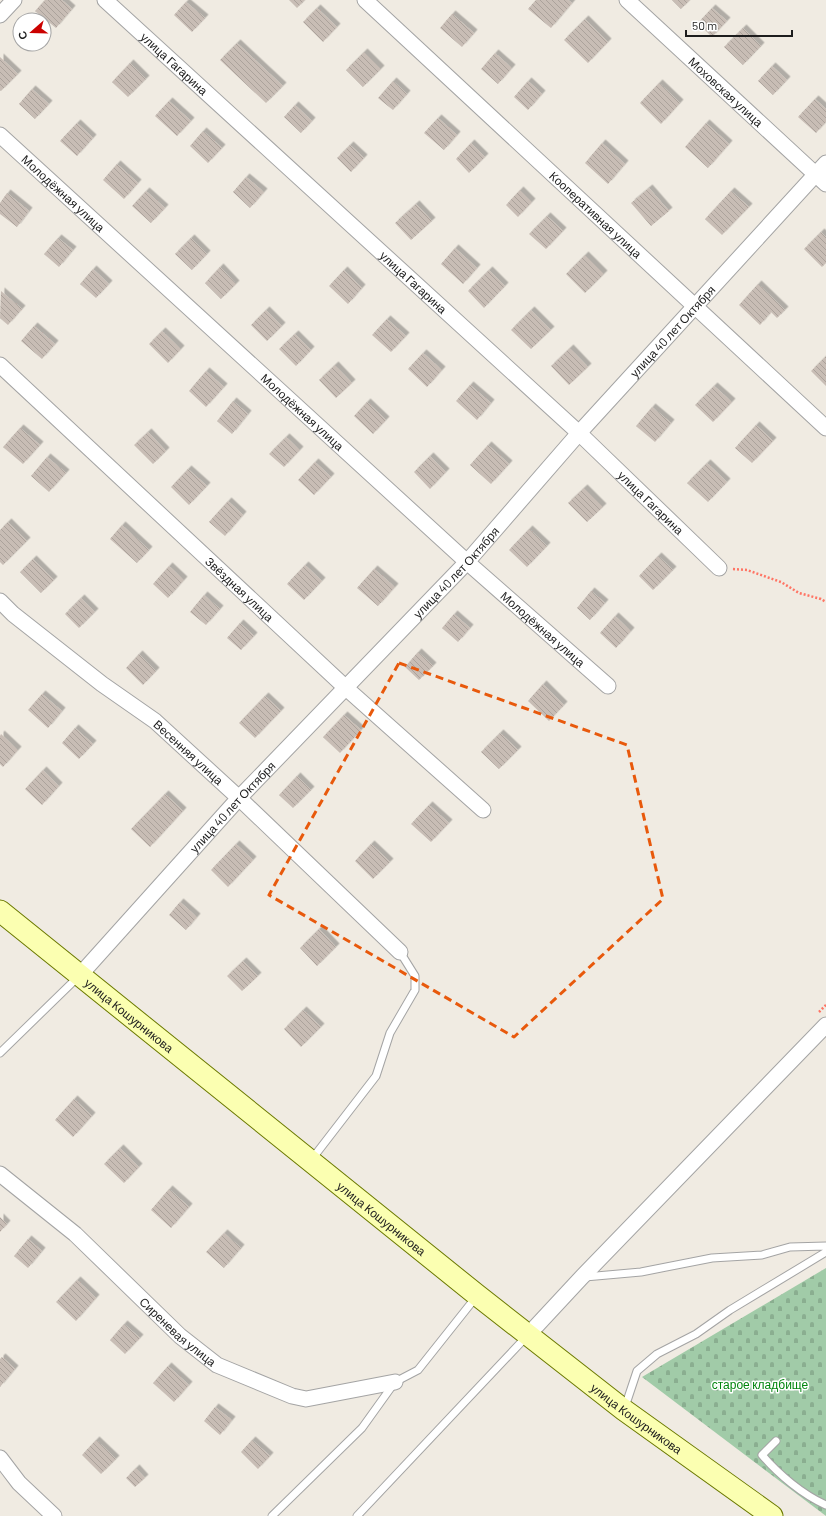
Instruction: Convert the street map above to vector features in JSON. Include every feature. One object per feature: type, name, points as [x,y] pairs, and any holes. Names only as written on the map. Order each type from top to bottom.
[{"type":"main road","name":"улица Кошурникова","points":[[0,911],[528,1335],[624,1410],[772,1516]]},
{"type":"street","points":[[0,15],[14,0]]},
{"type":"street","name":"улица Гагарина","points":[[105,0],[579,433],[718,568]]},
{"type":"street","name":"Кооперативная улица","points":[[365,0],[696,305],[826,428]]},
{"type":"street","name":"Моховская улица","points":[[626,0],[821,179]]},
{"type":"street","name":"Молодёжная улица","points":[[0,135],[468,562],[608,686]]},
{"type":"street","name":"улица 40 лет Октября","points":[[80,975],[239,798],[468,562],[579,433],[696,305],[821,179],[826,163]]},
{"type":"street","name":"Звёздная улица","points":[[0,365],[346,688],[483,810]]},
{"type":"street","name":"Весенняя улица","points":[[0,601],[13,614],[102,684],[155,720],[400,952]]},
{"type":"street","points":[[528,1335],[581,1278],[826,1025]]},
{"type":"street","name":"Сиреневая улица","points":[[0,1174],[75,1234],[180,1336],[217,1365],[292,1396],[306,1399],[395,1382]]},
{"type":"street","points":[[0,1458],[18,1483],[54,1516]]},
{"type":"lane","points":[[310,1161],[376,1076],[390,1033],[416,990],[415,976],[400,952]]},
{"type":"lane","points":[[0,1053],[80,975]]},
{"type":"lane","points":[[581,1278],[641,1272],[712,1258],[762,1255],[790,1247],[826,1246]]},
{"type":"lane","points":[[624,1410],[637,1372],[657,1354],[696,1334],[730,1310],[826,1252]]},
{"type":"lane","points":[[272,1516],[362,1428],[395,1382],[418,1370],[477,1295]]},
{"type":"lane","points":[[357,1516],[528,1335]]},
{"type":"lane","points":[[776,1441],[762,1455],[774,1468],[816,1500],[826,1505]]},
{"type":"path","points":[[718,568],[747,570],[781,582],[799,593],[821,599],[826,602]]},
{"type":"highlighted area","points":[[399,663],[627,745],[663,899],[514,1037],[269,895]]},
{"type":"green space","name":"старое кладбище","points":[[826,1268],[826,1516],[642,1377]]},
{"type":"building","points":[[45,0],[62,0],[72,9],[56,28],[52,25],[52,12],[35,11]]},
{"type":"building","points":[[289,0],[305,0],[297,8]]},
{"type":"building","points":[[536,0],[568,0],[572,3],[551,28],[528,9]]},
{"type":"building","points":[[672,0],[690,0],[681,9]]},
{"type":"building","points":[[186,2],[205,18],[192,32],[174,15]]},
{"type":"building","points":[[317,8],[337,27],[323,42],[303,22]]},
{"type":"building","points":[[712,8],[727,21],[712,37],[698,23]]},
{"type":"building","points":[[452,14],[474,33],[462,47],[440,28]]},
{"type":"building","points":[[585,19],[608,42],[588,63],[564,40]]},
{"type":"building","points":[[743,28],[761,46],[743,65],[724,47]]},
{"type":"building","points":[[237,43],[283,86],[266,103],[220,60]]},
{"type":"building","points":[[364,52],[381,69],[363,87],[346,70]]},
{"type":"building","points":[[495,53],[512,68],[498,84],[481,69]]},
{"type":"building","points":[[0,57],[18,74],[1,91],[0,90]]},
{"type":"building","points":[[130,63],[146,79],[128,97],[112,82]]},
{"type":"building","points":[[772,66],[787,80],[773,95],[758,81]]},
{"type":"building","points":[[393,81],[407,94],[393,110],[378,98]]},
{"type":"building","points":[[528,81],[542,94],[528,110],[514,97]]},
{"type":"building","points":[[659,83],[680,103],[661,124],[640,103]]},
{"type":"building","points":[[32,89],[49,104],[35,119],[19,104]]},
{"type":"building","points":[[815,99],[826,109],[826,122],[816,133],[798,117]]},
{"type":"building","points":[[169,101],[191,121],[177,136],[155,116]]},
{"type":"building","points":[[295,105],[312,121],[301,133],[284,117]]},
{"type":"building","points":[[438,118],[457,135],[444,150],[424,133]]},
{"type":"building","points":[[77,123],[93,138],[77,156],[60,141]]},
{"type":"building","points":[[706,123],[729,144],[708,168],[685,147]]},
{"type":"building","points":[[203,131],[222,148],[208,163],[190,146]]},
{"type":"building","points":[[471,143],[485,157],[469,173],[456,159]]},
{"type":"building","points":[[602,143],[625,164],[608,184],[585,163]]},
{"type":"building","points":[[350,145],[364,158],[351,172],[337,158]]},
{"type":"building","points":[[117,164],[138,183],[124,199],[103,180]]},
{"type":"building","points":[[246,177],[264,192],[250,208],[233,192]]},
{"type":"building","points":[[649,188],[669,211],[651,226],[631,203]]},
{"type":"building","points":[[520,190],[532,202],[518,217],[506,205]]},
{"type":"building","points":[[146,191],[165,208],[151,223],[132,206]]},
{"type":"building","points":[[731,191],[749,207],[722,235],[705,219]]},
{"type":"building","points":[[7,193],[29,211],[17,227],[0,214],[0,203]]},
{"type":"building","points":[[416,204],[432,221],[411,240],[395,223]]},
{"type":"building","points":[[547,216],[563,231],[546,249],[529,234]]},
{"type":"building","points":[[821,232],[826,237],[826,263],[822,267],[804,249]]},
{"type":"building","points":[[58,238],[73,250],[59,267],[44,254]]},
{"type":"building","points":[[191,238],[207,254],[192,270],[175,254]]},
{"type":"building","points":[[455,248],[477,268],[463,284],[441,264]]},
{"type":"building","points":[[585,255],[604,274],[585,293],[566,274]]},
{"type":"building","points":[[220,267],[236,284],[221,299],[205,283]]},
{"type":"building","points":[[93,269],[109,284],[96,298],[80,284]]},
{"type":"building","points":[[344,270],[362,288],[348,304],[329,286]]},
{"type":"building","points":[[489,270],[505,286],[484,308],[468,291]]},
{"type":"building","points":[[758,284],[785,310],[777,318],[771,312],[760,325],[739,305]]},
{"type":"building","points":[[1,291],[22,309],[8,325],[0,318]]},
{"type":"building","points":[[266,310],[282,326],[267,341],[251,325]]},
{"type":"building","points":[[531,310],[551,330],[531,349],[511,330]]},
{"type":"building","points":[[387,319],[406,336],[391,352],[372,335]]},
{"type":"building","points":[[34,326],[55,344],[42,359],[21,341]]},
{"type":"building","points":[[162,331],[181,349],[168,363],[149,344]]},
{"type":"building","points":[[295,334],[311,350],[296,366],[279,349]]},
{"type":"building","points":[[570,348],[588,367],[569,385],[551,366]]},
{"type":"building","points":[[423,353],[442,370],[427,387],[408,369]]},
{"type":"building","points":[[826,356],[826,386],[811,371]]},
{"type":"building","points":[[335,365],[352,383],[336,398],[319,380]]},
{"type":"building","points":[[206,371],[224,387],[206,407],[189,391]]},
{"type":"building","points":[[470,385],[491,403],[477,420],[456,401]]},
{"type":"building","points":[[714,386],[732,402],[713,422],[695,405]]},
{"type":"building","points":[[233,401],[248,414],[232,434],[217,421]]},
{"type":"building","points":[[367,402],[386,420],[373,434],[354,416]]},
{"type":"building","points":[[652,407],[671,423],[655,442],[636,426]]},
{"type":"building","points":[[756,425],[773,441],[752,463],[735,448]]},
{"type":"building","points":[[20,428],[40,445],[23,464],[3,447]]},
{"type":"building","points":[[148,432],[166,451],[153,464],[134,445]]},
{"type":"building","points":[[286,437],[300,450],[284,467],[269,454]]},
{"type":"building","points":[[488,445],[509,464],[491,484],[470,465]]},
{"type":"building","points":[[430,456],[446,472],[430,489],[414,472]]},
{"type":"building","points":[[47,457],[66,473],[49,492],[31,476]]},
{"type":"building","points":[[315,462],[331,477],[314,495],[298,480]]},
{"type":"building","points":[[707,463],[727,482],[708,502],[687,483]]},
{"type":"building","points":[[188,469],[207,486],[189,505],[171,487]]},
{"type":"building","points":[[584,488],[603,507],[587,522],[568,503]]},
{"type":"building","points":[[228,501],[243,515],[225,536],[209,522]]},
{"type":"building","points":[[8,522],[27,541],[3,565],[0,562],[0,530]]},
{"type":"building","points":[[122,525],[149,550],[137,563],[110,539]]},
{"type":"building","points":[[529,529],[547,546],[527,567],[509,550]]},
{"type":"building","points":[[658,556],[673,570],[653,590],[639,576]]},
{"type":"building","points":[[33,559],[54,580],[41,593],[20,572]]},
{"type":"building","points":[[305,565],[322,581],[304,600],[287,584]]},
{"type":"building","points":[[169,566],[184,580],[168,598],[153,584]]},
{"type":"building","points":[[374,569],[395,587],[378,606],[357,588]]},
{"type":"building","points":[[591,591],[605,603],[590,620],[577,608]]},
{"type":"building","points":[[204,595],[220,609],[206,625],[190,612]]},
{"type":"building","points":[[81,598],[95,612],[79,628],[65,614]]},
{"type":"building","points":[[454,614],[470,628],[458,642],[442,628]]},
{"type":"building","points":[[615,616],[631,631],[616,648],[600,633]]},
{"type":"building","points":[[240,623],[254,636],[241,650],[227,638]]},
{"type":"building","points":[[418,652],[433,666],[419,680],[405,667]]},
{"type":"building","points":[[139,654],[156,671],[143,685],[126,668]]},
{"type":"building","points":[[543,684],[564,705],[549,721],[528,701]]},
{"type":"building","points":[[42,694],[62,711],[48,728],[28,710]]},
{"type":"building","points":[[265,696],[281,711],[255,738],[239,723]]},
{"type":"building","points":[[344,715],[361,730],[340,753],[323,737]]},
{"type":"building","points":[[75,728],[93,744],[79,759],[62,743]]},
{"type":"building","points":[[500,733],[518,750],[499,769],[481,752]]},
{"type":"building","points":[[1,734],[18,750],[3,767],[0,764]]},
{"type":"building","points":[[43,770],[59,786],[42,805],[25,789]]},
{"type":"building","points":[[297,776],[311,790],[293,808],[279,795]]},
{"type":"building","points":[[165,794],[183,811],[150,847],[131,829]]},
{"type":"building","points":[[429,805],[449,823],[431,842],[411,824]]},
{"type":"building","points":[[236,844],[253,860],[228,887],[211,870]]},
{"type":"building","points":[[371,844],[390,862],[373,879],[355,861]]},
{"type":"building","points":[[180,902],[197,917],[186,930],[169,915]]},
{"type":"building","points":[[319,929],[336,947],[317,966],[300,948]]},
{"type":"building","points":[[243,961],[258,976],[242,991],[227,976]]},
{"type":"building","points":[[303,1010],[321,1027],[301,1047],[284,1029]]},
{"type":"building","points":[[74,1099],[92,1116],[73,1137],[55,1120]]},
{"type":"building","points":[[120,1148],[139,1167],[124,1183],[104,1164]]},
{"type":"building","points":[[169,1189],[189,1207],[171,1228],[151,1210]]},
{"type":"building","points":[[0,1217],[7,1224],[0,1232]]},
{"type":"building","points":[[224,1233],[241,1248],[224,1268],[206,1252]]},
{"type":"building","points":[[28,1239],[42,1251],[28,1268],[14,1256]]},
{"type":"building","points":[[77,1280],[96,1298],[76,1321],[56,1302]]},
{"type":"building","points":[[124,1324],[140,1338],[125,1354],[110,1340]]},
{"type":"building","points":[[2,1357],[15,1369],[0,1387],[0,1359]]},
{"type":"building","points":[[168,1366],[189,1385],[174,1402],[153,1383]]},
{"type":"building","points":[[215,1407],[232,1420],[220,1435],[204,1421]]},
{"type":"building","points":[[96,1440],[116,1459],[101,1474],[82,1455]]},
{"type":"building","points":[[252,1440],[270,1456],[258,1469],[241,1452]]},
{"type":"building","points":[[136,1468],[145,1478],[135,1487],[126,1478]]}]
